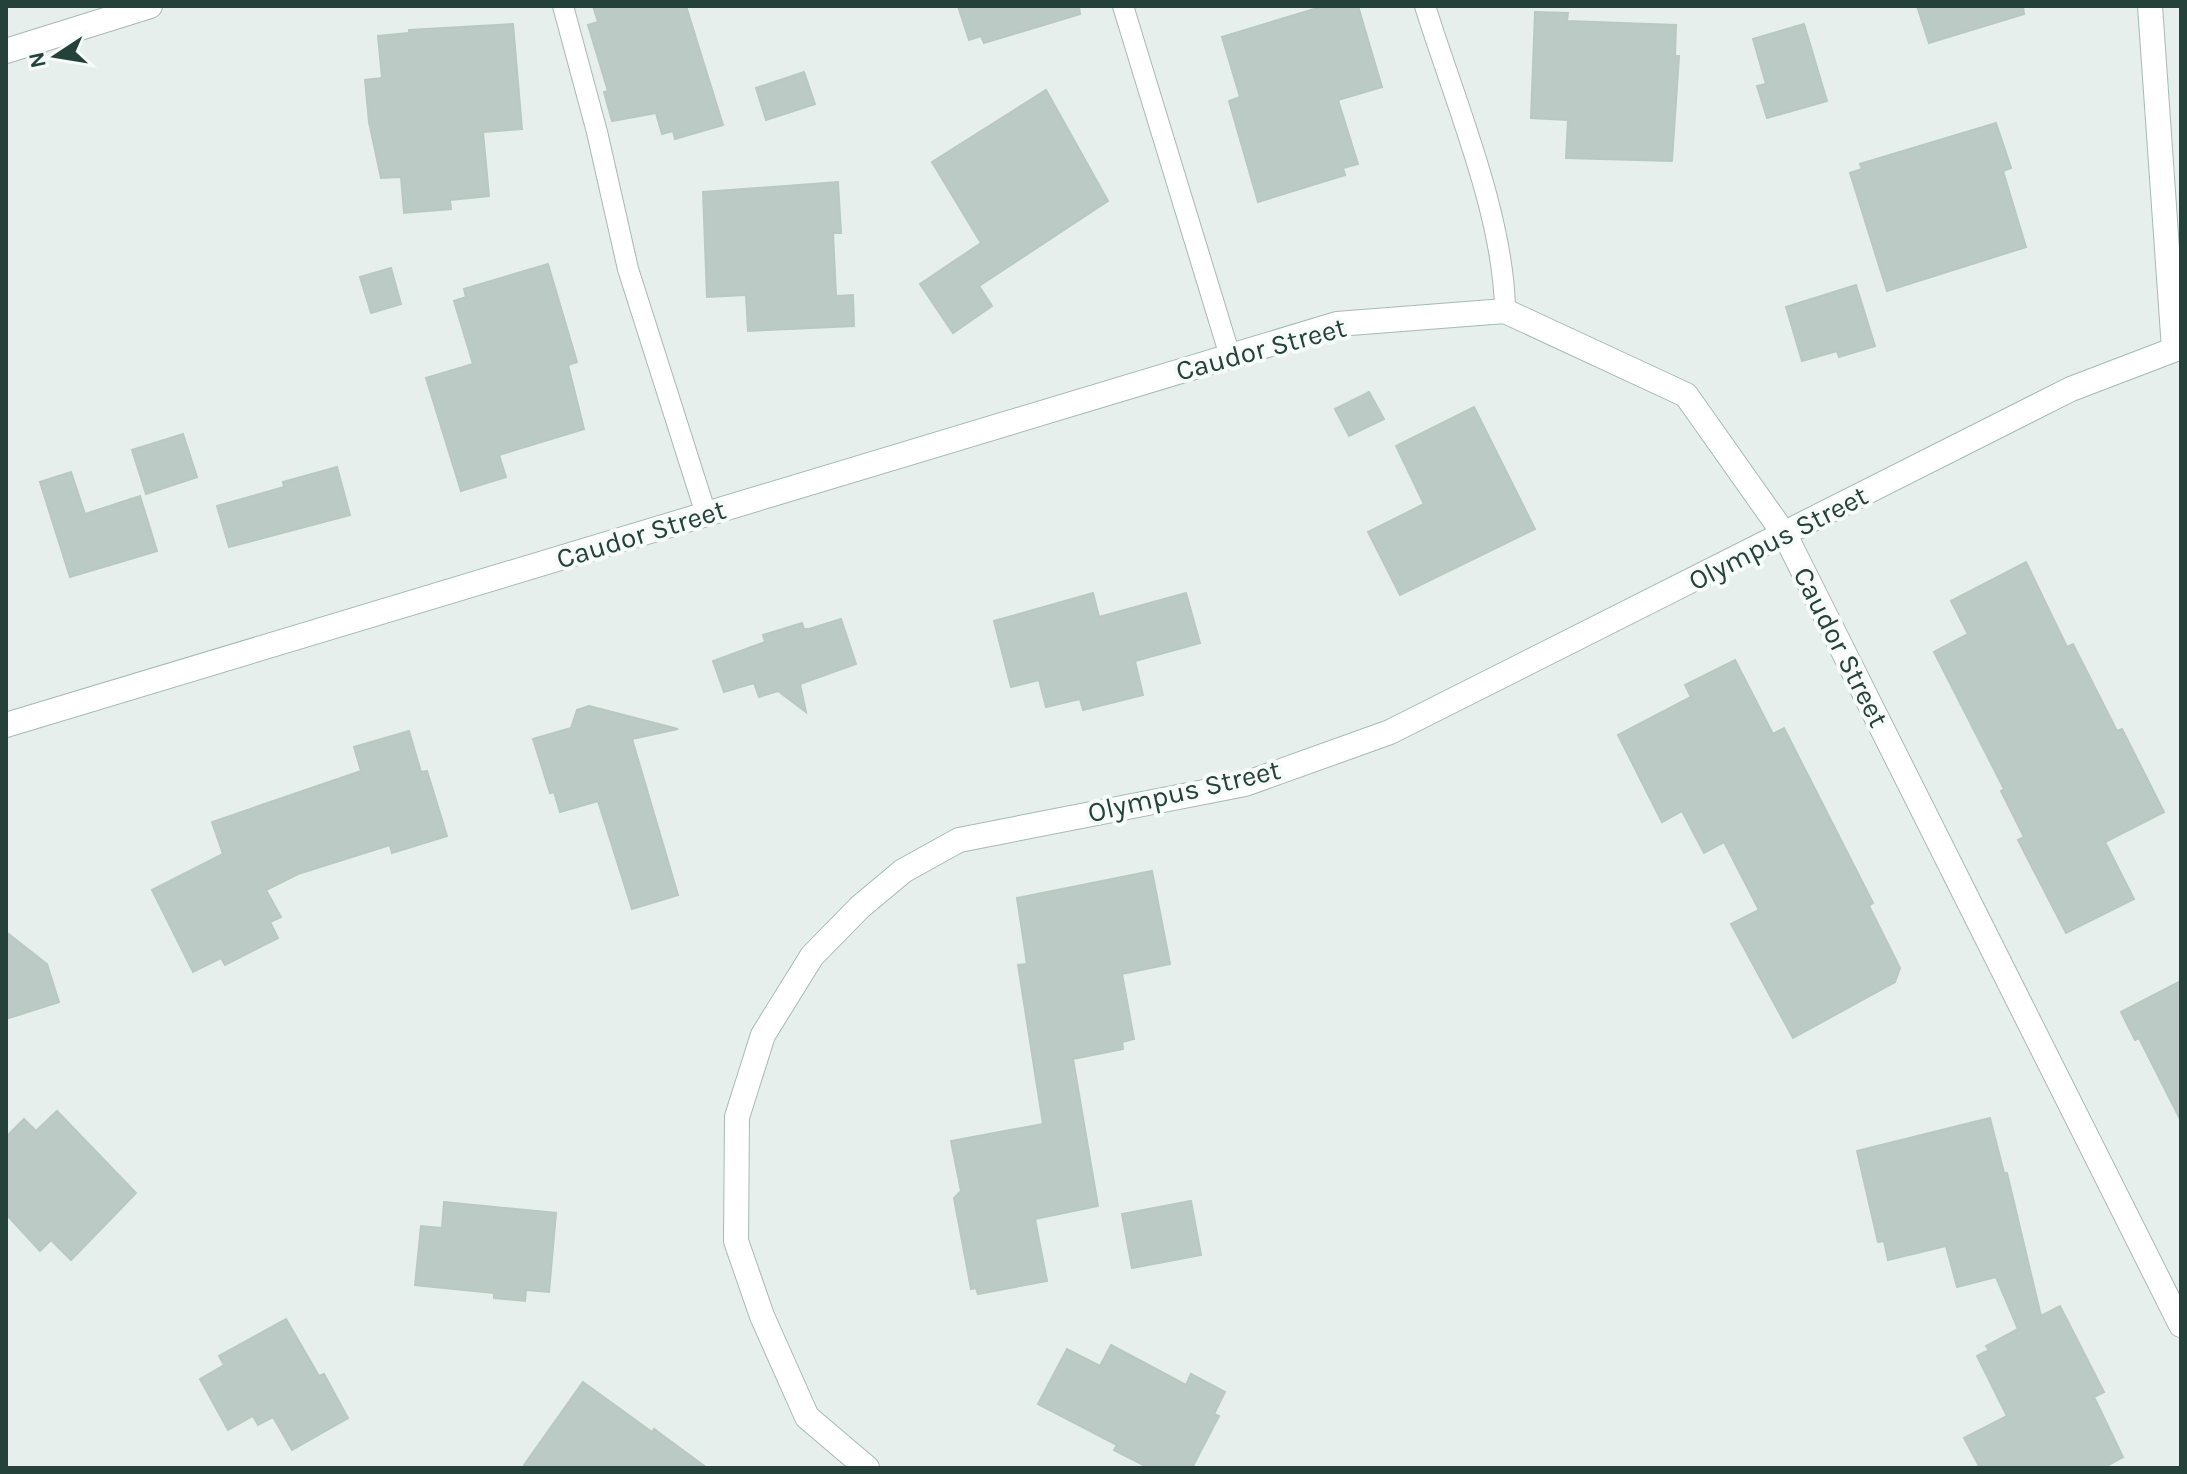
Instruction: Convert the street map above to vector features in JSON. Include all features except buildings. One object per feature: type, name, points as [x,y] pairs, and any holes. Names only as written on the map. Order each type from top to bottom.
[{"type":"street","points":[[6,51],[150,6]]},
{"type":"street","points":[[2150,6],[2177,348]]},
{"type":"street","name":"Caudor Street","points":[[6,725],[1337,324],[1505,311],[1686,395],[1785,535],[2181,1325]]},
{"type":"street","name":"Olympus Street","points":[[867,1468],[807,1417],[762,1316],[736,1241],[737,1117],[763,1035],[812,956],[860,907],[903,871],[959,840],[1245,784],[1390,732],[2071,389],[2177,348]]},
{"type":"lane","points":[[563,6],[597,132],[628,269],[706,514]]},
{"type":"lane","points":[[1123,6],[1230,356]]},
{"type":"lane","points":[[1425,6],[1492,216],[1505,274],[1505,311]]}]
